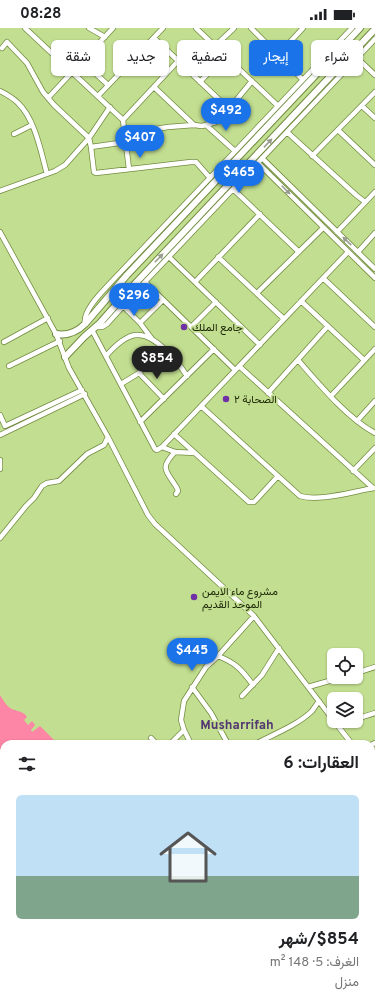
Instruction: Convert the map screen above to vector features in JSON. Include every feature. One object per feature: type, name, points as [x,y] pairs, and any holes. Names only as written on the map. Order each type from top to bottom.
[{"type":"main road","points":[[56,334],[66,334],[78,330],[85,324],[118,284],[200,193],[294,93],[360,28]]},
{"type":"main road","points":[[65,357],[213,206],[308,105],[375,29]]},
{"type":"main road","points":[[78,330],[84,337]]},
{"type":"street","points":[[25,28],[51,52]]},
{"type":"street","points":[[89,28],[105,37]]},
{"type":"street","points":[[102,40],[113,28]]},
{"type":"street","points":[[98,96],[163,28]]},
{"type":"street","points":[[196,28],[209,40]]},
{"type":"street","points":[[221,40],[234,28]]},
{"type":"street","points":[[251,28],[263,40]]},
{"type":"street","points":[[200,193],[210,178],[278,106],[294,93],[302,79],[352,28]]},
{"type":"street","points":[[291,40],[301,29]]},
{"type":"street","points":[[154,38],[177,60]]},
{"type":"street","points":[[363,52],[375,39]]},
{"type":"street","points":[[2,48],[7,42],[21,56],[27,63],[48,98],[89,138],[95,173],[196,162],[210,178]]},
{"type":"street","points":[[123,120],[177,62]]},
{"type":"street","points":[[363,64],[375,75]]},
{"type":"street","points":[[241,70],[278,106]]},
{"type":"street","points":[[48,98],[68,76]]},
{"type":"street","points":[[76,76],[123,120],[129,169]]},
{"type":"street","points":[[98,76],[108,85]]},
{"type":"street","points":[[194,76],[229,109]]},
{"type":"street","points":[[200,82],[206,76]]},
{"type":"street","points":[[299,76],[302,79]]},
{"type":"street","points":[[338,76],[308,105],[287,132],[233,189],[213,206],[106,326],[94,328],[106,356],[155,449],[157,450],[162,447],[348,252]]},
{"type":"street","points":[[125,134],[168,127],[206,125],[216,122],[252,81]]},
{"type":"street","points":[[154,87],[194,125]]},
{"type":"street","points":[[0,91],[18,102],[25,111],[32,124],[47,174]]},
{"type":"street","points":[[312,156],[375,92]]},
{"type":"street","points":[[362,106],[375,118]]},
{"type":"street","points":[[0,191],[47,174],[65,165],[89,138],[110,107]]},
{"type":"street","points":[[14,134],[32,124]]},
{"type":"street","points":[[206,125],[235,151]]},
{"type":"street","points":[[338,130],[375,165]]},
{"type":"street","points":[[287,132],[356,196],[365,202]]},
{"type":"street","points":[[91,147],[126,142]]},
{"type":"street","points":[[262,158],[374,268],[368,271]]},
{"type":"street","points":[[258,163],[375,278]]},
{"type":"street","points":[[233,189],[299,252]]},
{"type":"street","points":[[337,232],[365,202],[375,194]]},
{"type":"street","points":[[195,282],[260,214]]},
{"type":"street","points":[[257,293],[324,228]]},
{"type":"street","points":[[0,232],[48,318],[60,341],[69,368],[84,392],[148,515],[155,524],[254,616],[327,712]]},
{"type":"street","points":[[358,252],[375,233]]},
{"type":"street","points":[[169,257],[260,344]]},
{"type":"street","points":[[218,257],[284,319]]},
{"type":"street","points":[[323,278],[375,327]]},
{"type":"street","points":[[145,282],[214,350],[268,393],[374,488]]},
{"type":"street","points":[[140,323],[163,300]]},
{"type":"street","points":[[301,301],[364,360]]},
{"type":"street","points":[[191,327],[216,302]]},
{"type":"street","points":[[123,306],[140,323],[152,339],[178,364],[187,376]]},
{"type":"street","points":[[4,342],[48,318]]},
{"type":"street","points":[[268,393],[328,326]]},
{"type":"street","points":[[106,356],[121,342],[136,335],[152,339]]},
{"type":"street","points":[[9,366],[60,341]]},
{"type":"street","points":[[121,384],[139,373],[162,347]]},
{"type":"street","points":[[330,396],[375,349]]},
{"type":"street","points":[[140,422],[214,350]]},
{"type":"street","points":[[298,360],[330,396],[363,427],[375,433]]},
{"type":"street","points":[[139,373],[164,399]]},
{"type":"street","points":[[0,415],[5,426],[84,392]]},
{"type":"street","points":[[0,434],[84,392]]},
{"type":"street","points":[[357,421],[375,400]]},
{"type":"street","points":[[202,406],[298,494],[305,497],[330,497],[374,488]]},
{"type":"street","points":[[174,434],[249,502],[256,500],[278,476]]},
{"type":"street","points":[[0,538],[34,498],[42,486],[47,483],[59,482],[87,454],[104,444],[108,437]]},
{"type":"street","points":[[162,447],[175,452],[195,453]]},
{"type":"street","points":[[354,471],[375,448]]},
{"type":"street","points":[[175,452],[167,460],[165,465],[166,470],[177,488],[178,491],[176,494]]},
{"type":"street","points":[[0,460],[0,469]]},
{"type":"street","points":[[189,740],[181,720],[184,701],[206,667],[254,616]]},
{"type":"street","points":[[242,696],[262,675],[279,648]]},
{"type":"street","points":[[218,656],[235,664],[244,672],[253,685]]},
{"type":"street","points":[[363,671],[375,667]]},
{"type":"street","points":[[308,687],[327,682]]},
{"type":"street","points":[[192,687],[211,713],[226,740]]},
{"type":"street","points":[[266,740],[294,724],[312,711],[319,701]]},
{"type":"street","points":[[363,716],[375,712]]},
{"type":"street","points":[[340,728],[349,740]]},
{"type":"street","points":[[174,740],[184,730]]},
{"type":"shaded area","points":[[0,695],[10,708],[21,712],[27,717],[24,720],[28,725],[32,721],[35,725],[31,730],[32,732],[40,726],[54,740],[0,740]]},
{"type":"place","name":"جامع الملك","points":[[184,327]]},
{"type":"place","name":"الصحابة ٢","points":[[226,399]]},
{"type":"place","name":"مشروع ماء الايمن الموحد القديم","points":[[194,597]]},
{"type":"district","name":"Musharrifah","points":[[237,724]]}]
